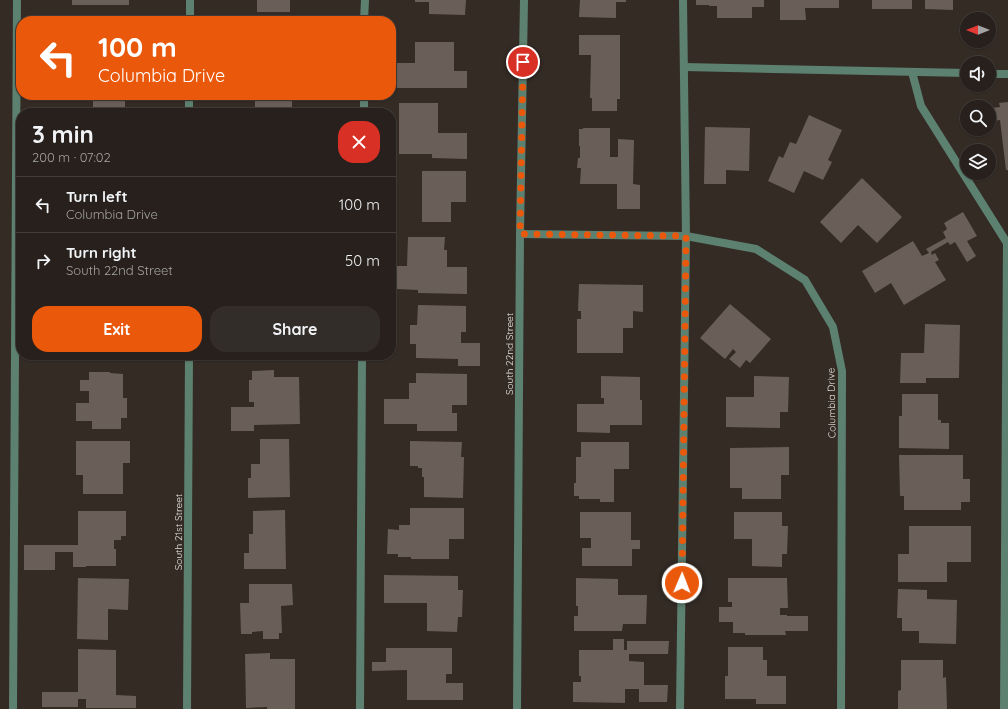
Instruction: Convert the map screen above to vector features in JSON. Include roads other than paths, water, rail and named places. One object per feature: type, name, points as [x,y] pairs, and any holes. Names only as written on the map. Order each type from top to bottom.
[{"type":"street","points":[[17,0],[17,16]]},
{"type":"street","points":[[190,0],[190,16]]},
{"type":"street","points":[[364,0],[364,16]]},
{"type":"street","name":"South 22nd Street","points":[[517,709],[520,234],[524,0]]},
{"type":"street","points":[[680,709],[686,236],[683,0]]},
{"type":"street","points":[[684,67],[960,73]]},
{"type":"street","points":[[912,72],[921,106],[1006,243],[1004,709]]},
{"type":"street","points":[[996,74],[1008,74]]},
{"type":"street","points":[[13,709],[16,177]]},
{"type":"street","name":"Columbia Drive","points":[[520,234],[686,236],[756,249],[805,280],[833,327],[842,371],[841,709]]},
{"type":"street","name":"South 21st Street","points":[[187,709],[189,360]]},
{"type":"street","points":[[360,709],[362,360]]}]
